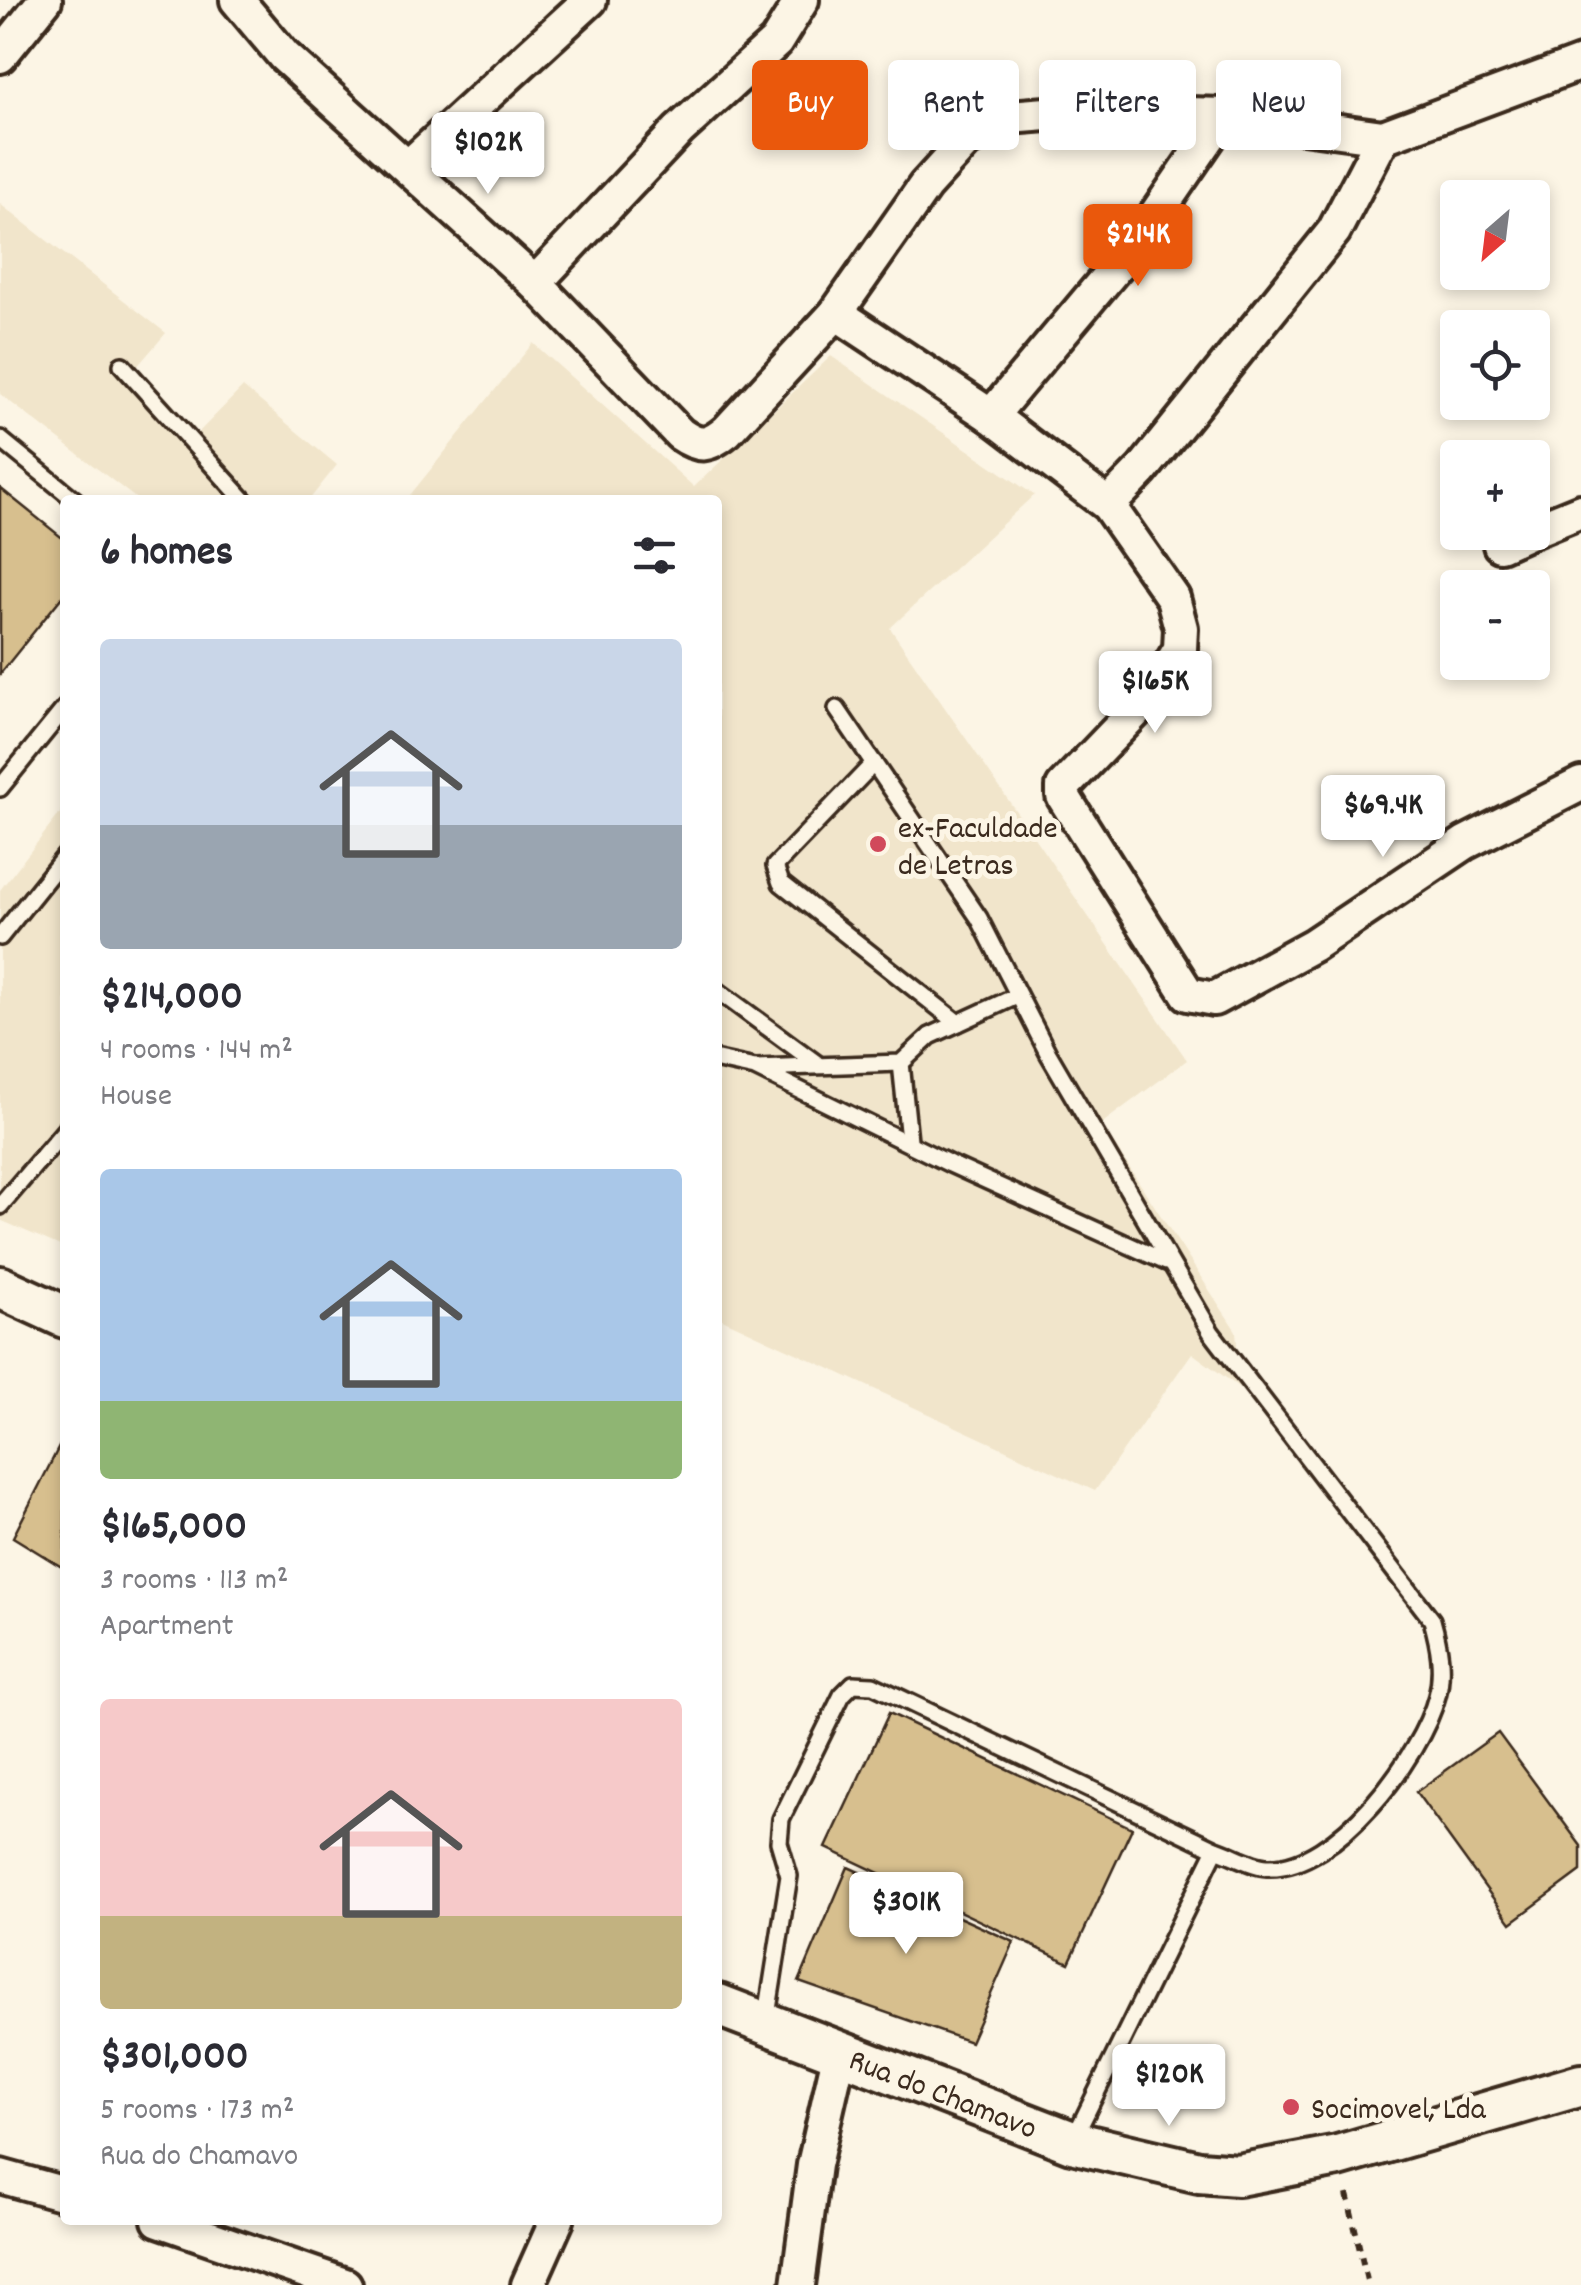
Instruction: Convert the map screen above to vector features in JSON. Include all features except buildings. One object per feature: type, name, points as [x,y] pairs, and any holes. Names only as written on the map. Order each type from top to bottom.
[{"type":"street","points":[[0,56],[45,0]]},
{"type":"street","points":[[408,167],[590,0]]},
{"type":"street","points":[[535,283],[679,130],[776,42],[802,0]]},
{"type":"street","points":[[243,2],[284,56],[535,283],[680,434],[696,445],[712,443],[727,430],[836,313],[925,186],[966,140],[1010,117],[1083,111],[1216,114]]},
{"type":"street","points":[[1341,131],[1383,137],[1581,63]]},
{"type":"street","points":[[991,416],[1137,242],[1216,126]]},
{"type":"street","points":[[1108,505],[1142,470],[1324,244],[1383,137]]},
{"type":"street","points":[[836,313],[991,416],[1108,505],[1173,598],[1182,628],[1180,649],[1154,692],[1063,786],[1063,796],[1188,994],[1214,999],[1313,944],[1465,844],[1581,784]]},
{"type":"street","points":[[1550,524],[1581,511]]},
{"type":"street","points":[[0,1288],[60,1315]]},
{"type":"street","name":"Rua do Chamavo","points":[[722,2006],[1072,2142],[1199,2172],[1238,2174],[1338,2156],[1581,2085]]},
{"type":"street","points":[[798,2285],[814,2165],[840,2051]]},
{"type":"street","points":[[0,2176],[60,2193]]},
{"type":"street","points":[[173,2225],[345,2285]]},
{"type":"street","points":[[528,2285],[555,2225]]},
{"type":"lane","points":[[122,366],[239,495]]},
{"type":"lane","points":[[0,439],[69,495]]},
{"type":"lane","points":[[766,2022],[789,1876],[779,1842],[781,1819],[842,1695],[853,1684],[873,1685],[1216,1849],[1268,1867],[1318,1854],[1372,1809],[1411,1753],[1438,1696],[1441,1653],[1432,1620],[1211,1332],[1166,1262],[1017,996],[979,918],[837,710]]},
{"type":"lane","points":[[0,788],[60,714]]},
{"type":"lane","points":[[874,763],[775,866],[781,883],[958,1023]]},
{"type":"lane","points":[[0,938],[60,862]]},
{"type":"lane","points":[[722,994],[816,1064]]},
{"type":"lane","points":[[755,1068],[901,1063],[930,1036],[1017,996]]},
{"type":"lane","points":[[722,1061],[755,1068],[950,1164],[1166,1262]]},
{"type":"lane","points":[[901,1063],[908,1140]]},
{"type":"lane","points":[[0,1206],[60,1136]]},
{"type":"lane","points":[[1072,2142],[1216,1849]]},
{"type":"path","points":[[1338,2156],[1368,2285]]},
{"type":"shaded area","points":[[0,204],[166,333],[135,369],[194,437],[243,387],[337,465],[313,495],[131,495],[0,394]]},
{"type":"shaded area","name":"ex-Faculdade de Letras","points":[[533,343],[694,487],[831,356],[1034,495],[890,628],[1187,1060],[1101,1124],[1236,1331],[1240,1388],[1192,1353],[1095,1491],[722,1319],[722,495],[410,495]]},
{"type":"shaded area","points":[[60,813],[60,1246],[0,1220],[0,890]]},
{"type":"place","name":"ex-Faculdade de Letras","points":[[878,844]]},
{"type":"place","name":"Socimovel, Lda","points":[[1291,2107]]}]
